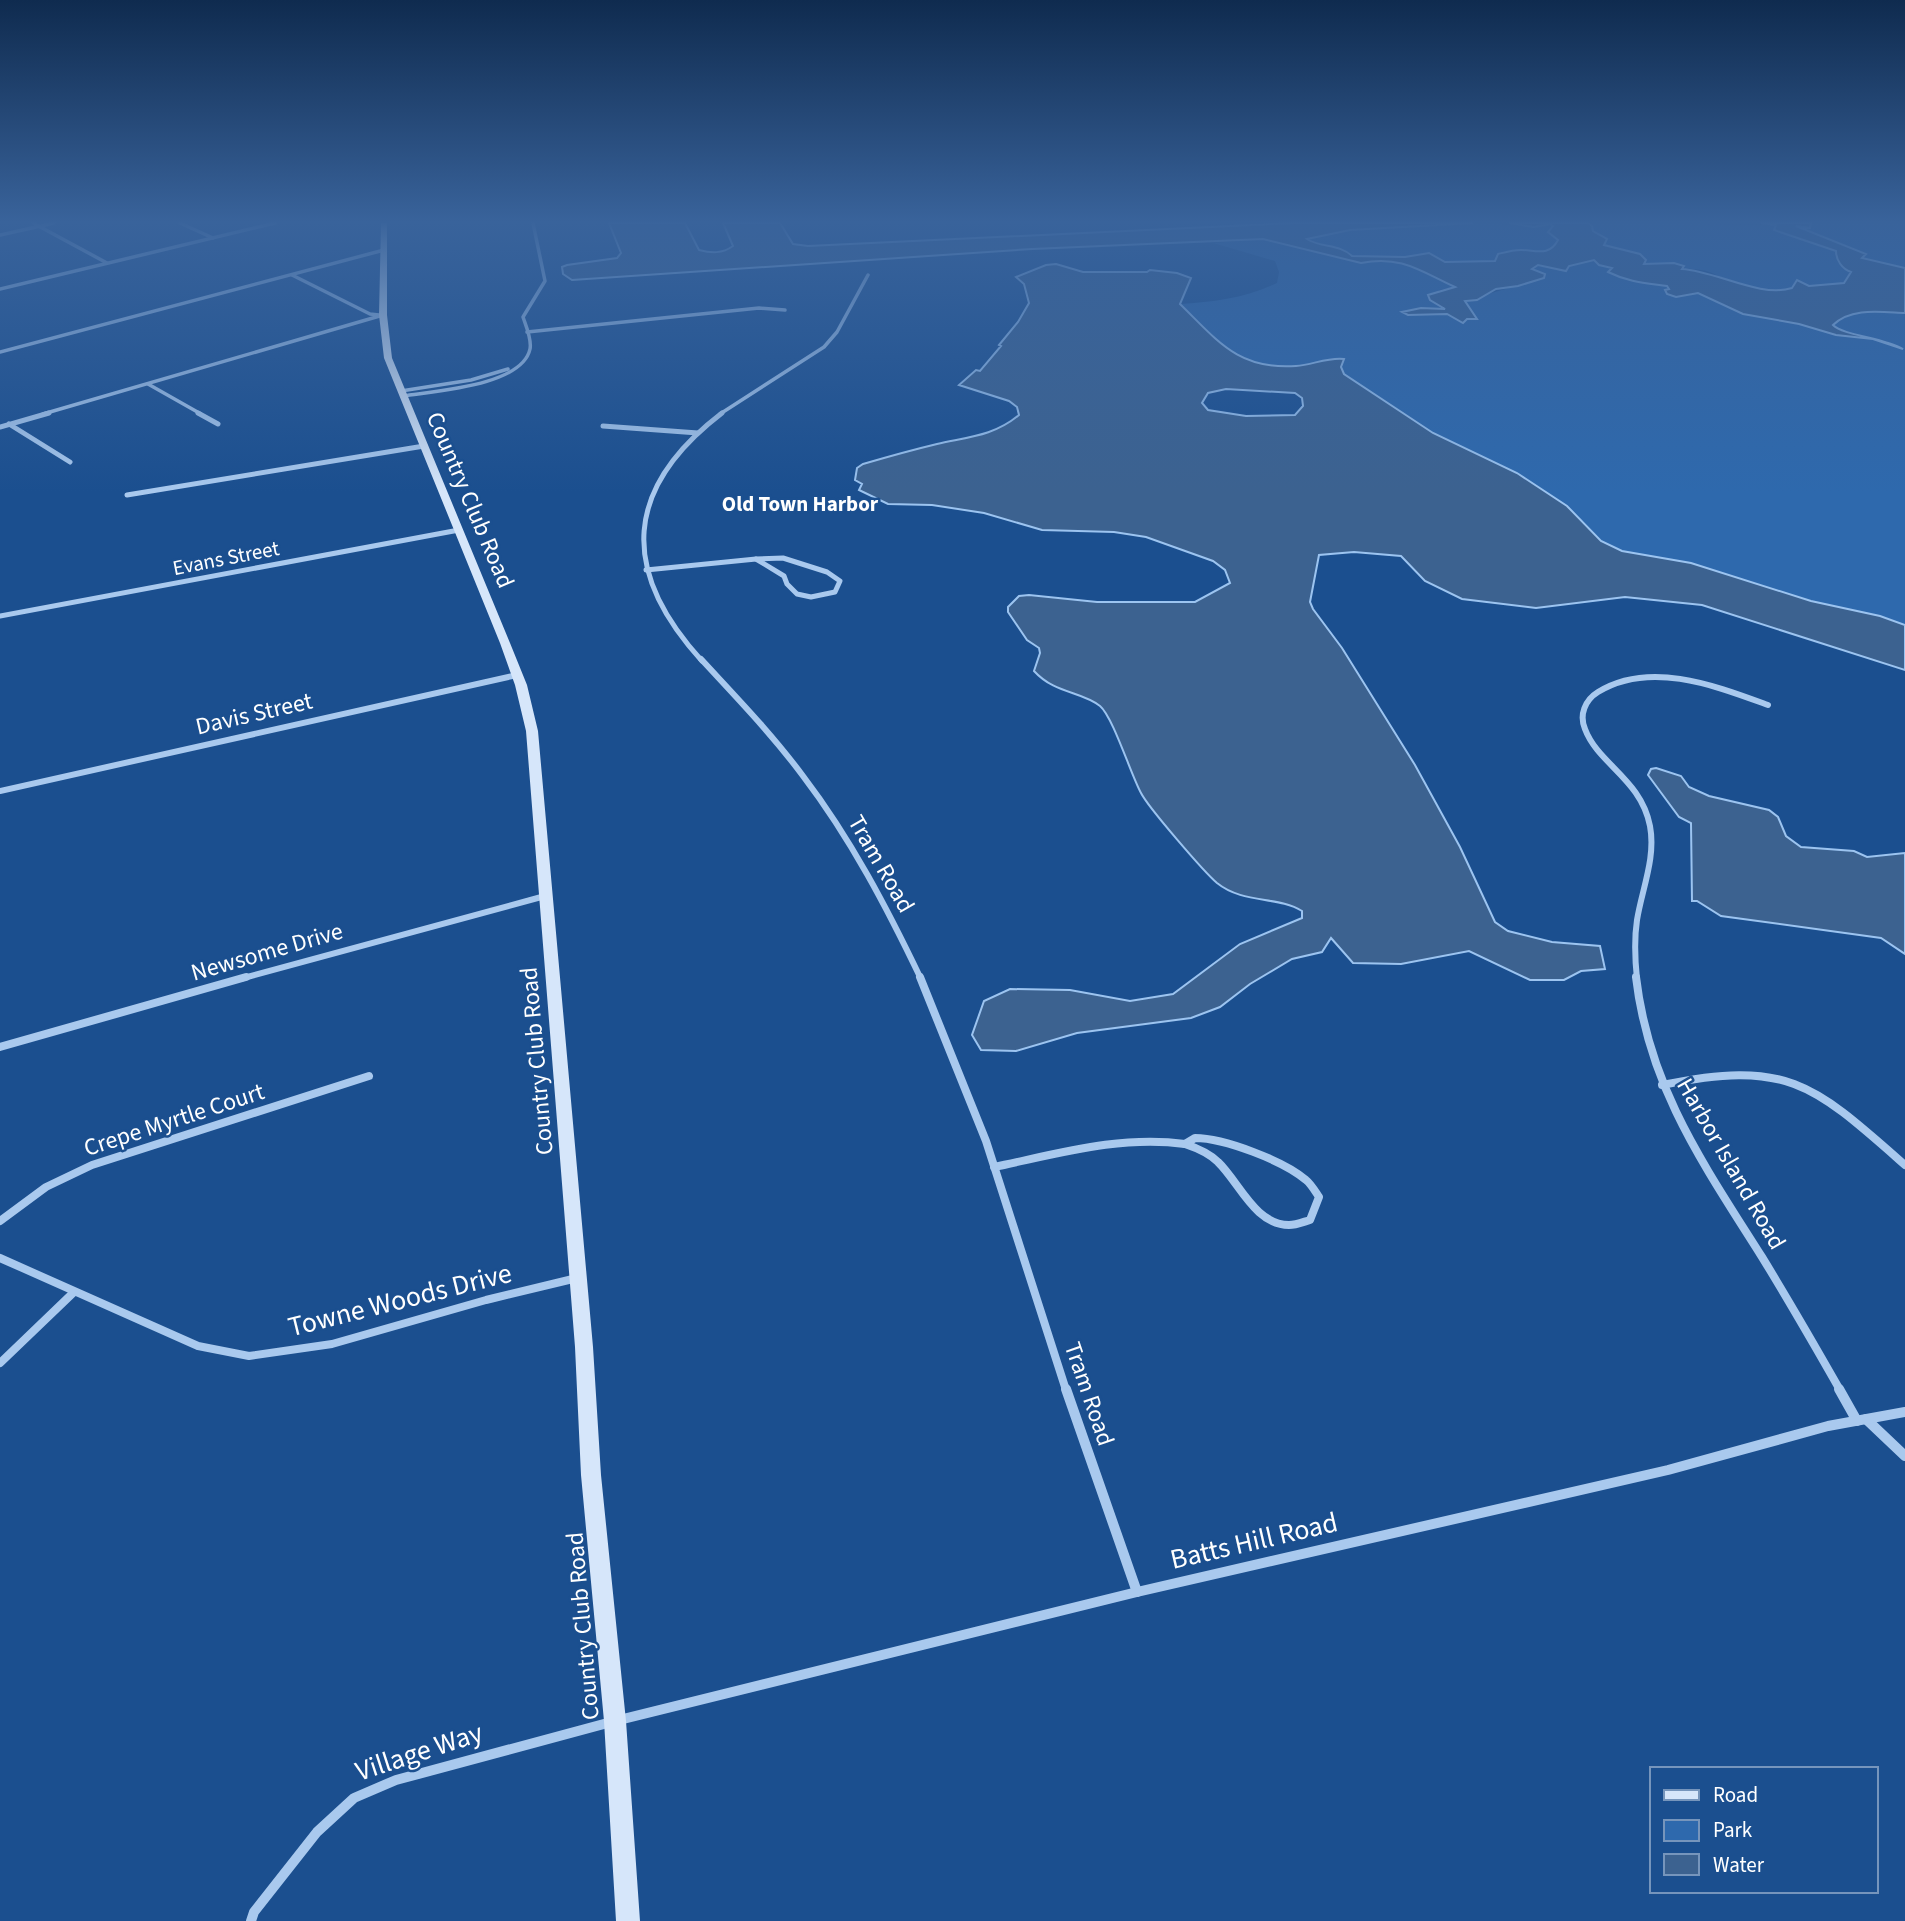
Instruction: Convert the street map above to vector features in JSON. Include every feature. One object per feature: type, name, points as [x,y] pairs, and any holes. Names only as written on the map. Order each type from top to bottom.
[{"type":"street","points":[[0,352],[149,313]]},
{"type":"street","points":[[367,313],[383,315]]},
{"type":"street","points":[[402,393],[488,381],[516,370],[531,347],[523,317],[525,313]]},
{"type":"street","points":[[527,332],[714,313]]},
{"type":"street","name":"Tram Road","points":[[845,313],[827,346],[750,393],[698,433],[668,466],[653,493],[642,538],[646,570],[651,587],[670,620],[797,768],[860,860],[906,948],[946,1035],[994,1167],[1023,1250],[1040,1312],[1137,1592]]},
{"type":"street","points":[[0,427],[383,315]]},
{"type":"street","name":"Country Club Road","points":[[383,315],[388,358],[517,675],[532,731],[592,1475],[615,1721],[628,1921]]},
{"type":"street","points":[[148,384],[218,424]]},
{"type":"street","points":[[9,424],[70,462]]},
{"type":"street","points":[[603,426],[698,433]]},
{"type":"street","points":[[127,495],[424,446]]},
{"type":"street","name":"Evans Street","points":[[0,616],[459,530]]},
{"type":"street","points":[[646,570],[756,559],[783,558],[827,572],[840,580],[835,592],[816,598],[794,594],[787,586],[784,576],[756,559]]},
{"type":"street","name":"Davis Street","points":[[0,791],[517,675]]},
{"type":"street","name":"Harbor Island Road","points":[[1768,705],[1720,687],[1685,680],[1651,678],[1610,686],[1589,699],[1584,709],[1583,726],[1588,737],[1633,788],[1650,824],[1653,844],[1651,864],[1636,923],[1636,965],[1645,1030],[1662,1084],[1687,1135],[1861,1420],[1905,1456]]},
{"type":"street","name":"Newsome Drive","points":[[0,1047],[403,933],[546,896]]},
{"type":"street","points":[[1662,1084],[1692,1077],[1754,1072],[1794,1081],[1822,1096],[1905,1165]]},
{"type":"street","name":"Crepe Myrtle Court","points":[[0,1220],[46,1187],[92,1165],[369,1076]]},
{"type":"street","points":[[994,1167],[1141,1139],[1185,1144],[1207,1152],[1224,1166],[1238,1183],[1247,1201],[1264,1216],[1287,1225],[1310,1220],[1319,1197],[1309,1182],[1296,1172],[1214,1138],[1195,1138],[1185,1144]]},
{"type":"street","name":"Towne Woods Drive","points":[[0,1258],[198,1346],[249,1356],[332,1344],[486,1300],[577,1278]]},
{"type":"street","points":[[0,1363],[74,1292]]},
{"type":"street","name":"Batts Hill Road","points":[[615,1721],[1137,1592],[1668,1470],[1861,1420],[1905,1412]]},
{"type":"street","name":"Village Way","points":[[251,1921],[254,1912],[317,1832],[354,1798],[396,1780],[615,1721]]},
{"type":"green space","points":[[1188,313],[1411,313],[1408,315],[1447,314],[1463,323],[1467,319],[1476,318],[1472,313],[1740,313],[1799,324],[1836,335],[1873,339],[1898,348],[1882,340],[1847,333],[1833,325],[1848,315],[1857,313],[1905,313],[1905,625],[1880,616],[1811,601],[1691,563],[1622,551],[1601,541],[1567,506],[1433,433],[1344,374],[1341,367],[1344,360],[1276,366],[1244,358],[1218,340]]},
{"type":"water","points":[[1023,313],[1189,313],[1230,350],[1259,363],[1296,366],[1344,359],[1341,367],[1344,374],[1433,433],[1517,473],[1567,506],[1601,541],[1622,551],[1691,563],[1811,601],[1880,616],[1905,625],[1905,670],[1702,605],[1625,597],[1536,608],[1462,599],[1425,581],[1401,556],[1354,552],[1319,555],[1310,602],[1313,609],[1342,648],[1415,765],[1460,847],[1495,922],[1508,931],[1552,942],[1600,946],[1605,969],[1581,971],[1564,980],[1530,980],[1469,951],[1401,964],[1353,963],[1331,938],[1322,952],[1292,959],[1250,984],[1220,1007],[1191,1018],[1077,1033],[1016,1051],[981,1050],[972,1035],[984,1001],[1010,989],[1070,990],[1130,1001],[1173,994],[1240,944],[1302,918],[1302,911],[1293,906],[1238,894],[1227,890],[1210,877],[1141,793],[1105,712],[1093,701],[1050,684],[1034,671],[1039,648],[1027,640],[1008,612],[1008,607],[1019,596],[1029,595],[1097,602],[1195,602],[1230,583],[1225,570],[1213,561],[1146,537],[1114,532],[1042,530],[984,513],[932,505],[888,504],[859,490],[862,484],[855,480],[857,468],[863,464],[980,435],[1010,422],[1019,415],[1017,407],[1009,401],[959,385],[976,370],[980,371]],"holes":[[[1226,389],[1295,393],[1302,398],[1303,406],[1295,415],[1246,416],[1208,410],[1202,403],[1208,393]]]},
{"type":"water","points":[[1403,313],[1473,313],[1477,319],[1467,319],[1463,323],[1447,314],[1408,315]]},
{"type":"water","points":[[1740,313],[1864,313],[1848,315],[1833,325],[1846,332],[1885,342],[1903,349],[1873,339],[1836,335],[1799,324]]},
{"type":"water","points":[[1656,768],[1681,776],[1689,787],[1709,796],[1769,810],[1778,817],[1786,836],[1801,847],[1854,851],[1867,857],[1905,853],[1905,954],[1881,938],[1721,916],[1697,901],[1692,901],[1691,823],[1679,817],[1648,775],[1651,769]]},
{"type":"district","name":"Old Town Harbor","points":[[800,504]]}]
